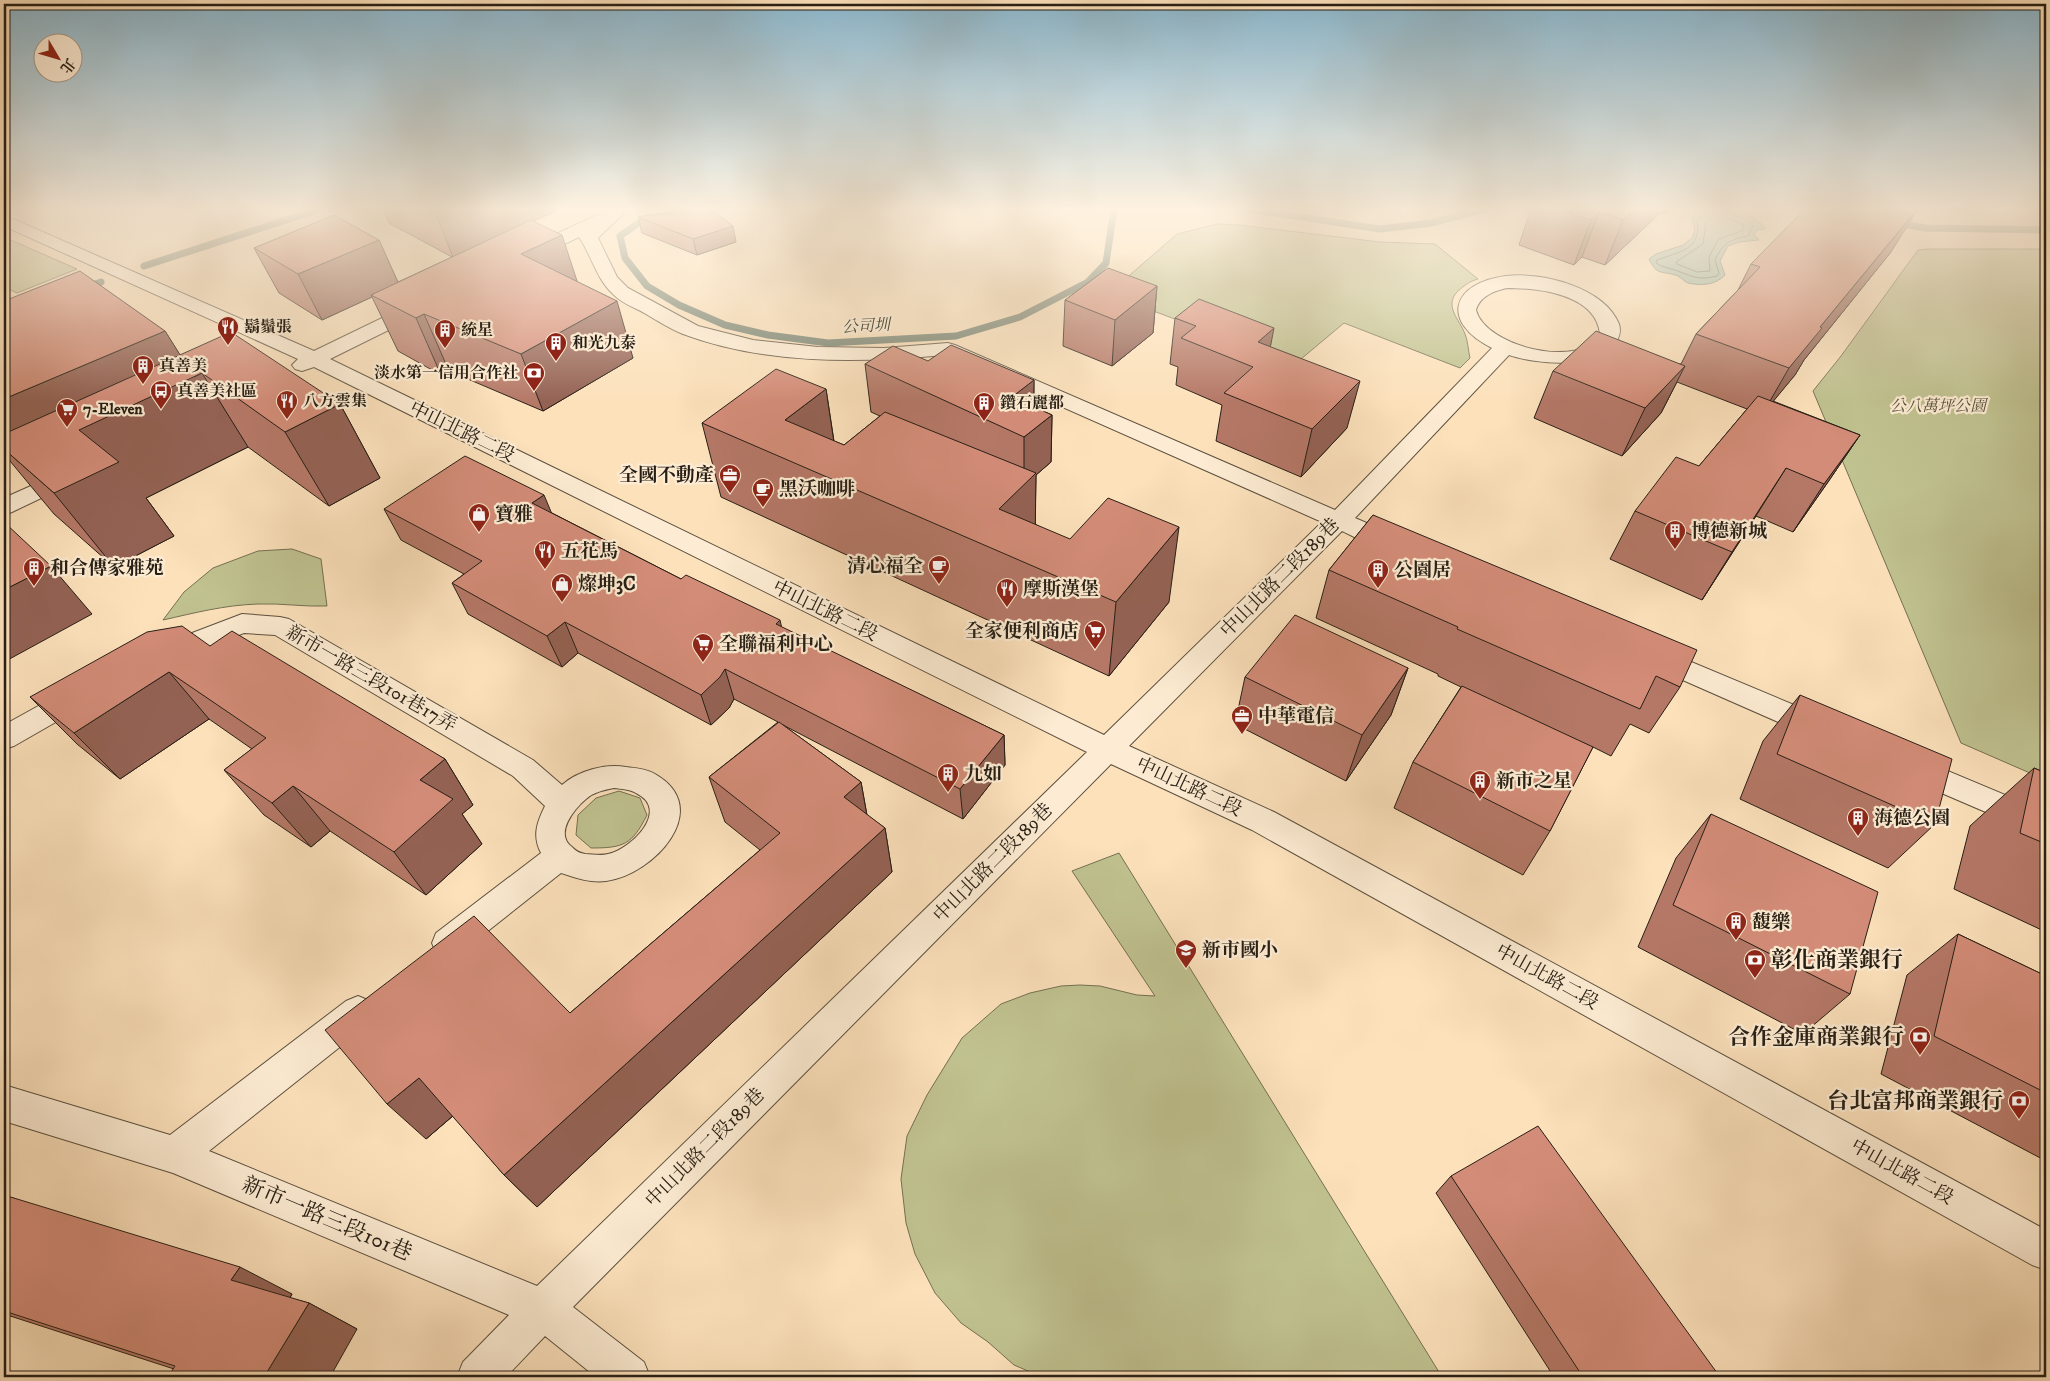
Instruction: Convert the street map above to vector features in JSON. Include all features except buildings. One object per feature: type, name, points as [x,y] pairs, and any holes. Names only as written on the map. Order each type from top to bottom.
[{"type":"street","name":"中山北路二段","points":[[123,273],[314,359],[1107,749],[1262,821],[2046,1251]]},
{"type":"street","points":[[605,273],[621,292],[690,329],[743,344],[839,355],[898,354],[948,349],[1419,556]]},
{"type":"street","points":[[1506,282],[1548,285],[1570,291],[1589,301],[1604,314],[1610,326],[1608,339],[1598,349],[1579,355],[1555,357],[1505,347],[1473,326],[1467,314],[1467,303],[1475,293],[1488,286],[1506,282]]},
{"type":"street","points":[[287,372],[436,300]]},
{"type":"street","name":"中山北路二段189巷","points":[[478,1377],[543,1309],[1338,520],[1505,347]]},
{"type":"street","points":[[4,507],[84,469]]},
{"type":"street","name":"新市一路三段101巷17弄","points":[[141,663],[242,623],[280,626],[523,768],[562,802]]},
{"type":"street","points":[[1628,646],[1846,739]]},
{"type":"street","points":[[4,738],[98,686]]},
{"type":"street","points":[[1892,759],[2046,825]]},
{"type":"street","points":[[614,776],[633,777],[648,782],[660,793],[665,807],[664,822],[656,838],[642,853],[625,862],[606,868],[588,869],[572,865],[559,857],[552,845],[549,831],[553,816],[562,802],[577,789],[595,780],[614,776]]},
{"type":"street","points":[[426,960],[559,857]]},
{"type":"street","points":[[174,1155],[378,997]]},
{"type":"street","name":"新市一路三段101巷","points":[[4,1103],[174,1155],[543,1309],[630,1377]]},
{"type":"green space","points":[[4,273],[66,273],[17,293],[4,287]]},
{"type":"green space","points":[[1132,273],[1471,273],[1478,279],[1458,291],[1452,302],[1454,313],[1466,337],[1470,358],[1460,368],[1344,323],[1295,364],[1108,294]]},
{"type":"green space","name":"公八萬坪公園","points":[[1901,273],[2046,273],[2046,780],[1961,743],[1813,391]]},
{"type":"green space","points":[[292,549],[321,559],[327,606],[267,604],[234,606],[163,620],[184,592],[213,568],[258,551]]},
{"type":"green space","points":[[619,791],[640,798],[647,815],[636,833],[625,843],[611,847],[591,848],[576,835],[578,815],[596,798]]},
{"type":"green space","points":[[1119,853],[1442,1377],[1042,1377],[1014,1365],[988,1342],[961,1323],[935,1293],[915,1254],[906,1223],[901,1179],[907,1136],[927,1095],[962,1038],[1001,1004],[1030,993],[1061,986],[1100,986],[1137,995],[1155,996],[1072,871]]},
{"type":"water","points":[[1670,273],[1724,273],[1725,275],[1717,281],[1708,284],[1693,284]]},
{"type":"waterway","name":"公司圳","points":[[637,273],[647,286],[679,305],[725,325],[768,335],[828,343],[956,336],[1020,317],[1088,282],[1096,273]]},
{"type":"waterway","name":"公司圳","points":[[84,288],[101,282]]},
{"type":"place","name":"鬍鬚張","points":[[228,346]]},
{"type":"place","name":"統星","points":[[445,349]]},
{"type":"place","name":"和光九泰","points":[[556,362]]},
{"type":"place","name":"真善美","points":[[143,385]]},
{"type":"place","name":"淡水第一信用合作社","points":[[534,392]]},
{"type":"place","name":"真善美社區","points":[[161,410]]},
{"type":"place","name":"八方雲集","points":[[287,420]]},
{"type":"place","name":"鑽石麗都","points":[[984,422]]},
{"type":"place","name":"7-Eleven","points":[[67,428]]},
{"type":"place","name":"全國不動產","points":[[730,494]]},
{"type":"place","name":"黑沃咖啡","points":[[763,508]]},
{"type":"place","name":"寶雅","points":[[479,533]]},
{"type":"place","name":"博德新城","points":[[1675,550]]},
{"type":"place","name":"五花馬","points":[[545,570]]},
{"type":"place","name":"清心福全","points":[[939,585]]},
{"type":"place","name":"和合傳家雅苑","points":[[34,587]]},
{"type":"place","name":"公園居","points":[[1378,589]]},
{"type":"place","name":"燦坤3C","points":[[562,603]]},
{"type":"place","name":"摩斯漢堡","points":[[1007,608]]},
{"type":"place","name":"全家便利商店","points":[[1095,650]]},
{"type":"place","name":"全聯福利中心","points":[[703,663]]},
{"type":"place","name":"中華電信","points":[[1242,735]]},
{"type":"place","name":"九如","points":[[948,793]]},
{"type":"place","name":"新市之星","points":[[1480,800]]},
{"type":"place","name":"海德公園","points":[[1858,837]]},
{"type":"place","name":"馥樂","points":[[1736,941]]},
{"type":"place","name":"新市國小","points":[[1186,969]]},
{"type":"place","name":"彰化商業銀行","points":[[1755,979]]},
{"type":"place","name":"合作金庫商業銀行","points":[[1920,1056]]},
{"type":"place","name":"台北富邦商業銀行","points":[[2019,1120]]}]
